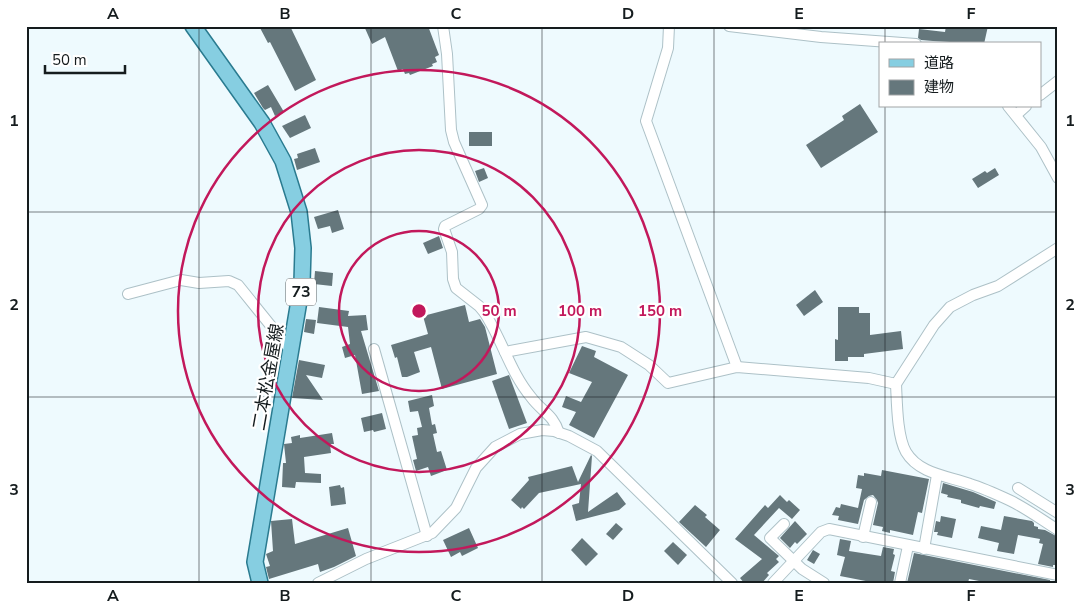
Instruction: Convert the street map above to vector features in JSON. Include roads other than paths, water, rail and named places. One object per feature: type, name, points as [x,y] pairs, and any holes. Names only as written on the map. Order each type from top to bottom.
[{"type":"main road","name":"二本松金屋線","points":[[193,26],[262,123],[282,161],[299,212],[303,248],[302,283],[292,352],[255,562],[260,583]]},
{"type":"street","points":[[444,26],[451,130],[454,142],[482,205],[479,209],[445,226],[444,229],[452,252],[454,284],[459,292],[479,306],[484,312],[525,390],[536,404],[551,416],[559,433]]},
{"type":"street","points":[[669,26],[668,48],[646,122],[737,367]]},
{"type":"street","points":[[729,26],[821,37],[889,42]]},
{"type":"street","points":[[1042,93],[1058,81]]},
{"type":"street","points":[[1010,108],[1041,147],[1058,178]]},
{"type":"street","points":[[1016,115],[1024,108]]},
{"type":"street","points":[[1058,248],[998,286],[973,295],[950,307],[934,325],[896,384],[898,416],[906,452],[923,468],[1010,501],[1058,530]]},
{"type":"street","points":[[128,294],[181,280],[199,283],[229,281],[238,285],[292,352]]},
{"type":"street","points":[[505,352],[586,337],[621,347],[649,365],[668,382],[737,367],[869,378],[896,384]]},
{"type":"street","points":[[374,348],[427,536]]},
{"type":"street","points":[[318,583],[366,560],[427,536],[443,523],[456,508],[476,468],[495,447],[520,434],[542,430],[569,436],[597,451],[732,583]]},
{"type":"street","points":[[924,549],[938,475]]},
{"type":"street","points":[[1018,488],[1058,513]]},
{"type":"street","points":[[863,537],[871,502]]},
{"type":"street","points":[[784,524],[770,538],[795,562],[824,583]]},
{"type":"street","points":[[773,583],[795,562],[820,532],[829,529],[1058,575]]},
{"type":"street","points":[[900,583],[908,546]]}]
